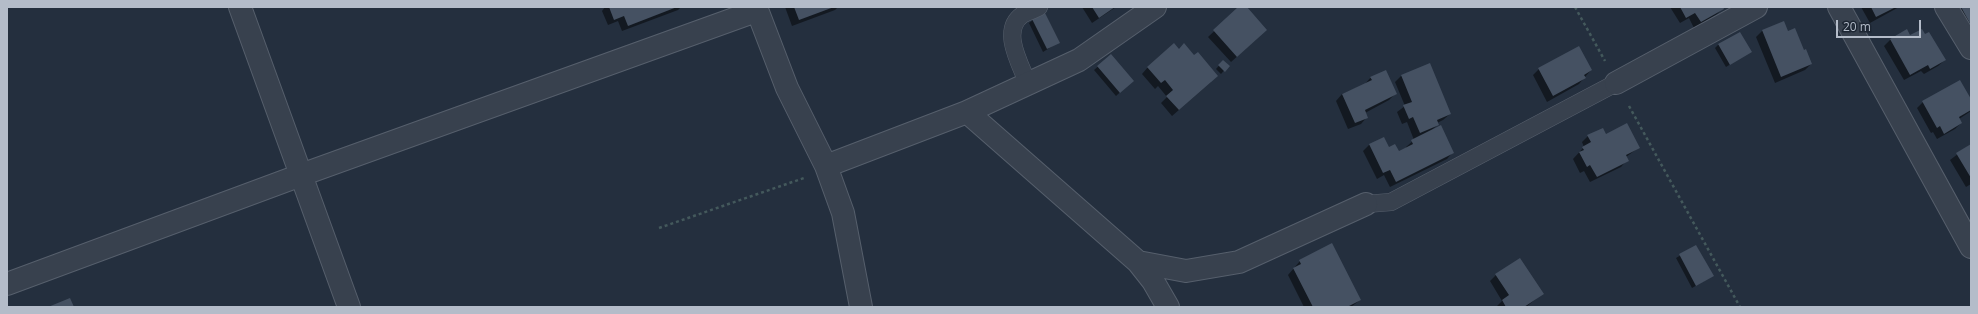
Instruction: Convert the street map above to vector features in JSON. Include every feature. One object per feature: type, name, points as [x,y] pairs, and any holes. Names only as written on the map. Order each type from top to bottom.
[{"type":"street","points":[[240,7],[349,307]]},
{"type":"street","points":[[827,168],[967,112],[1079,60],[1155,7]]},
{"type":"street","points":[[1616,83],[1756,7]]},
{"type":"street","points":[[1838,7],[1971,247]]},
{"type":"street","points":[[1946,7],[1971,48]]},
{"type":"street","points":[[7,284],[756,9],[787,88],[827,168],[843,213],[861,307]]},
{"type":"street","points":[[967,112],[1138,262],[1153,281],[1168,307]]},
{"type":"street","points":[[1138,262],[1186,271],[1239,262],[1366,204]]},
{"type":"lane","points":[[1028,84],[1012,41],[1013,26],[1021,16],[1039,7]]},
{"type":"lane","points":[[1366,204],[1391,202],[1616,83]]},
{"type":"path","points":[[1575,7],[1740,307]]},
{"type":"path","points":[[659,228],[827,168]]},
{"type":"building","points":[[609,7],[677,7],[628,26],[624,16],[614,20]]},
{"type":"building","points":[[794,7],[834,7],[799,20]]},
{"type":"building","points":[[1092,7],[1115,7],[1099,18]]},
{"type":"building","points":[[1238,7],[1247,7],[1267,30],[1237,57],[1213,30]]},
{"type":"building","points":[[1680,7],[1723,7],[1724,9],[1701,22],[1695,13],[1686,18]]},
{"type":"building","points":[[1871,7],[1896,7],[1876,17]]},
{"type":"building","points":[[1961,7],[1971,7],[1971,25]]},
{"type":"building","points":[[1045,13],[1060,43],[1047,49],[1032,19]]},
{"type":"building","points":[[1784,21],[1788,31],[1795,28],[1804,50],[1806,49],[1812,64],[1781,77],[1762,30]]},
{"type":"building","points":[[1907,29],[1910,35],[1922,29],[1925,34],[1929,32],[1946,60],[1930,69],[1928,65],[1910,75],[1890,39]]},
{"type":"building","points":[[1740,32],[1752,52],[1730,65],[1718,44]]},
{"type":"building","points":[[1174,43],[1179,49],[1184,43],[1194,55],[1198,52],[1218,76],[1179,110],[1166,96],[1173,90],[1165,80],[1161,83],[1147,67]]},
{"type":"building","points":[[1579,46],[1592,70],[1584,75],[1586,78],[1553,96],[1538,68]]},
{"type":"building","points":[[1111,54],[1134,81],[1120,93],[1097,66]]},
{"type":"building","points":[[1223,60],[1230,66],[1225,72],[1218,65]]},
{"type":"building","points":[[1430,63],[1451,114],[1437,120],[1439,125],[1420,133],[1413,117],[1409,119],[1403,105],[1412,102],[1401,75]]},
{"type":"building","points":[[1386,70],[1397,94],[1365,110],[1368,118],[1355,123],[1342,94],[1372,80],[1370,77]]},
{"type":"building","points":[[1960,80],[1971,99],[1971,110],[1959,117],[1962,123],[1944,134],[1940,126],[1937,128],[1922,101]]},
{"type":"building","points":[[1627,123],[1640,148],[1626,155],[1629,161],[1597,177],[1590,165],[1587,167],[1579,152],[1584,150],[1582,147],[1591,142],[1587,135],[1603,128],[1606,134]]},
{"type":"building","points":[[1441,125],[1454,153],[1396,182],[1390,170],[1383,173],[1369,144],[1384,137],[1389,147],[1395,144],[1399,151],[1413,144],[1411,140]]},
{"type":"building","points":[[1971,144],[1971,178],[1956,153]]},
{"type":"building","points":[[1332,243],[1361,300],[1347,307],[1313,307],[1293,268],[1301,264],[1299,260]]},
{"type":"building","points":[[1696,245],[1714,276],[1696,286],[1679,254]]},
{"type":"building","points":[[1520,258],[1544,294],[1524,307],[1506,307],[1502,300],[1509,295],[1495,274]]},
{"type":"building","points":[[70,298],[74,307],[48,307]]}]
